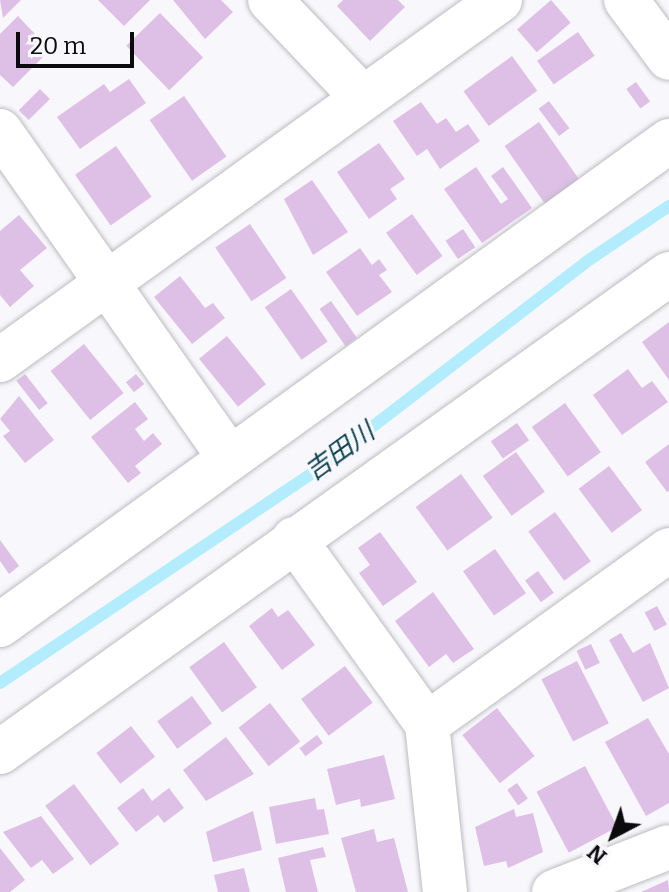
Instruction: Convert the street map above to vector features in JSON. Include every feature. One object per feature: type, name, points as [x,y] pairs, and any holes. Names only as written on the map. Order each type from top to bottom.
[{"type":"street","points":[[270,0],[361,96]]},
{"type":"street","points":[[0,360],[361,96],[500,0]]},
{"type":"street","points":[[626,0],[669,58]]},
{"type":"street","points":[[0,131],[230,458]]},
{"type":"street","points":[[0,625],[669,141]]},
{"type":"street","points":[[0,752],[669,274]]},
{"type":"street","points":[[294,539],[427,724],[445,892]]},
{"type":"street","points":[[427,724],[669,550]]},
{"type":"street","points":[[554,892],[669,847]]},
{"type":"building","points":[[0,0],[21,0],[3,18]]},
{"type":"building","points":[[98,0],[150,0],[124,26]]},
{"type":"building","points":[[173,0],[221,0],[233,12],[205,39]]},
{"type":"building","points":[[343,0],[398,0],[405,7],[370,41],[337,6]]},
{"type":"building","points":[[551,0],[571,23],[537,52],[517,30]]},
{"type":"building","points":[[160,13],[203,58],[169,90],[126,46]]},
{"type":"building","points":[[18,16],[50,50],[13,87],[0,75],[0,34]]},
{"type":"building","points":[[578,32],[595,56],[554,84],[537,61]]},
{"type":"building","points":[[512,56],[537,91],[489,126],[463,91]]},
{"type":"building","points":[[129,79],[146,103],[80,149],[57,117],[104,84],[110,92]]},
{"type":"building","points":[[636,82],[650,101],[640,108],[626,89]]},
{"type":"building","points":[[40,89],[50,99],[29,120],[19,110]]},
{"type":"building","points":[[184,96],[226,157],[192,181],[150,120]]},
{"type":"building","points":[[549,101],[569,128],[559,136],[539,109]]},
{"type":"building","points":[[421,102],[437,124],[446,118],[456,132],[468,124],[480,141],[440,169],[427,149],[417,156],[393,121]]},
{"type":"building","points":[[539,122],[580,180],[545,204],[505,146]]},
{"type":"building","points":[[379,143],[405,179],[390,189],[397,199],[369,219],[337,172]]},
{"type":"building","points":[[116,146],[152,197],[111,225],[75,175]]},
{"type":"building","points":[[476,167],[501,204],[508,199],[491,176],[503,167],[532,208],[482,243],[444,189]]},
{"type":"building","points":[[312,180],[348,232],[313,255],[284,199]]},
{"type":"building","points":[[412,214],[443,256],[417,275],[386,233]]},
{"type":"building","points":[[19,215],[47,248],[20,270],[34,286],[10,307],[0,295],[0,231]]},
{"type":"building","points":[[250,224],[286,278],[252,301],[215,247]]},
{"type":"building","points":[[463,229],[475,247],[458,259],[446,241]]},
{"type":"building","points":[[360,248],[372,265],[379,259],[387,270],[379,275],[392,292],[357,316],[326,272]]},
{"type":"building","points":[[180,276],[205,308],[213,303],[225,318],[192,344],[154,297]]},
{"type":"building","points":[[291,289],[328,341],[301,360],[265,307]]},
{"type":"building","points":[[331,301],[357,338],[345,346],[320,309]]},
{"type":"building","points":[[669,322],[669,380],[642,342]]},
{"type":"building","points":[[227,336],[266,384],[238,407],[199,359]]},
{"type":"building","points":[[84,344],[124,393],[90,420],[51,371]]},
{"type":"building","points":[[628,369],[642,388],[652,381],[668,402],[622,435],[593,395]]},
{"type":"building","points":[[25,374],[48,403],[39,410],[16,381]]},
{"type":"building","points":[[136,374],[144,384],[134,392],[126,382]]},
{"type":"building","points":[[19,396],[54,440],[25,463],[3,436],[10,431],[0,419]]},
{"type":"building","points":[[135,402],[148,419],[135,429],[144,441],[153,433],[162,444],[135,466],[141,473],[128,483],[91,437]]},
{"type":"building","points":[[565,403],[601,452],[568,476],[532,427]]},
{"type":"building","points":[[517,423],[529,440],[503,459],[491,441]]},
{"type":"building","points":[[669,444],[669,491],[667,492],[645,462]]},
{"type":"building","points":[[516,452],[545,492],[512,516],[483,476]]},
{"type":"building","points":[[609,466],[642,510],[612,533],[579,489]]},
{"type":"building","points":[[461,474],[493,518],[447,551],[416,507]]},
{"type":"building","points":[[555,512],[591,561],[564,581],[528,531]]},
{"type":"building","points":[[380,532],[417,582],[383,606],[359,573],[370,565],[358,548]]},
{"type":"building","points":[[0,540],[19,566],[9,574],[0,561]]},
{"type":"building","points":[[495,549],[526,593],[494,616],[463,571]]},
{"type":"building","points":[[538,571],[554,593],[541,602],[525,580]]},
{"type":"building","points":[[433,592],[474,649],[453,663],[446,654],[429,667],[395,621]]},
{"type":"building","points":[[657,606],[667,625],[654,631],[645,613]]},
{"type":"building","points":[[272,608],[278,617],[288,610],[315,645],[282,670],[249,626]]},
{"type":"building","points":[[621,633],[633,653],[650,643],[669,688],[643,702],[609,640]]},
{"type":"building","points":[[224,642],[257,687],[222,713],[189,667]]},
{"type":"building","points":[[591,644],[600,663],[585,670],[576,651]]},
{"type":"building","points":[[577,661],[609,723],[573,742],[541,679]]},
{"type":"building","points":[[345,666],[373,703],[329,736],[301,699]]},
{"type":"building","points":[[192,696],[212,724],[177,749],[157,721]]},
{"type":"building","points":[[270,703],[300,742],[269,766],[238,728]]},
{"type":"building","points":[[497,708],[535,756],[500,783],[462,735]]},
{"type":"building","points":[[648,718],[669,754],[669,803],[646,816],[605,742]]},
{"type":"building","points":[[131,726],[155,757],[120,784],[96,753]]},
{"type":"building","points":[[317,735],[323,743],[305,756],[299,748]]},
{"type":"building","points":[[226,737],[254,774],[206,801],[183,770]]},
{"type":"building","points":[[384,755],[395,799],[361,807],[360,799],[336,805],[327,769]]},
{"type":"building","points":[[585,766],[617,827],[569,853],[536,792]]},
{"type":"building","points":[[517,783],[528,799],[518,805],[507,790]]},
{"type":"building","points":[[74,784],[119,844],[90,866],[45,806]]},
{"type":"building","points":[[143,788],[152,801],[169,788],[184,808],[164,823],[158,815],[136,832],[117,808]]},
{"type":"building","points":[[315,798],[317,810],[324,809],[329,834],[276,844],[269,807]]},
{"type":"building","points":[[514,809],[516,817],[533,813],[543,852],[508,868],[506,861],[484,866],[475,827]]},
{"type":"building","points":[[253,811],[262,850],[213,862],[206,832]]},
{"type":"building","points":[[41,816],[74,859],[53,874],[42,860],[31,868],[3,832]]},
{"type":"building","points":[[374,829],[377,842],[394,838],[408,892],[356,892],[341,838]]},
{"type":"building","points":[[323,847],[326,857],[310,860],[318,892],[286,892],[278,858]]},
{"type":"building","points":[[0,848],[25,880],[10,892],[0,892]]},
{"type":"building","points":[[244,868],[250,892],[218,892],[214,875]]},
{"type":"building","points":[[668,880],[669,892],[641,892]]},
{"type":"waterway","name":"吉田川","points":[[0,683],[315,471],[586,262],[669,206]]}]
